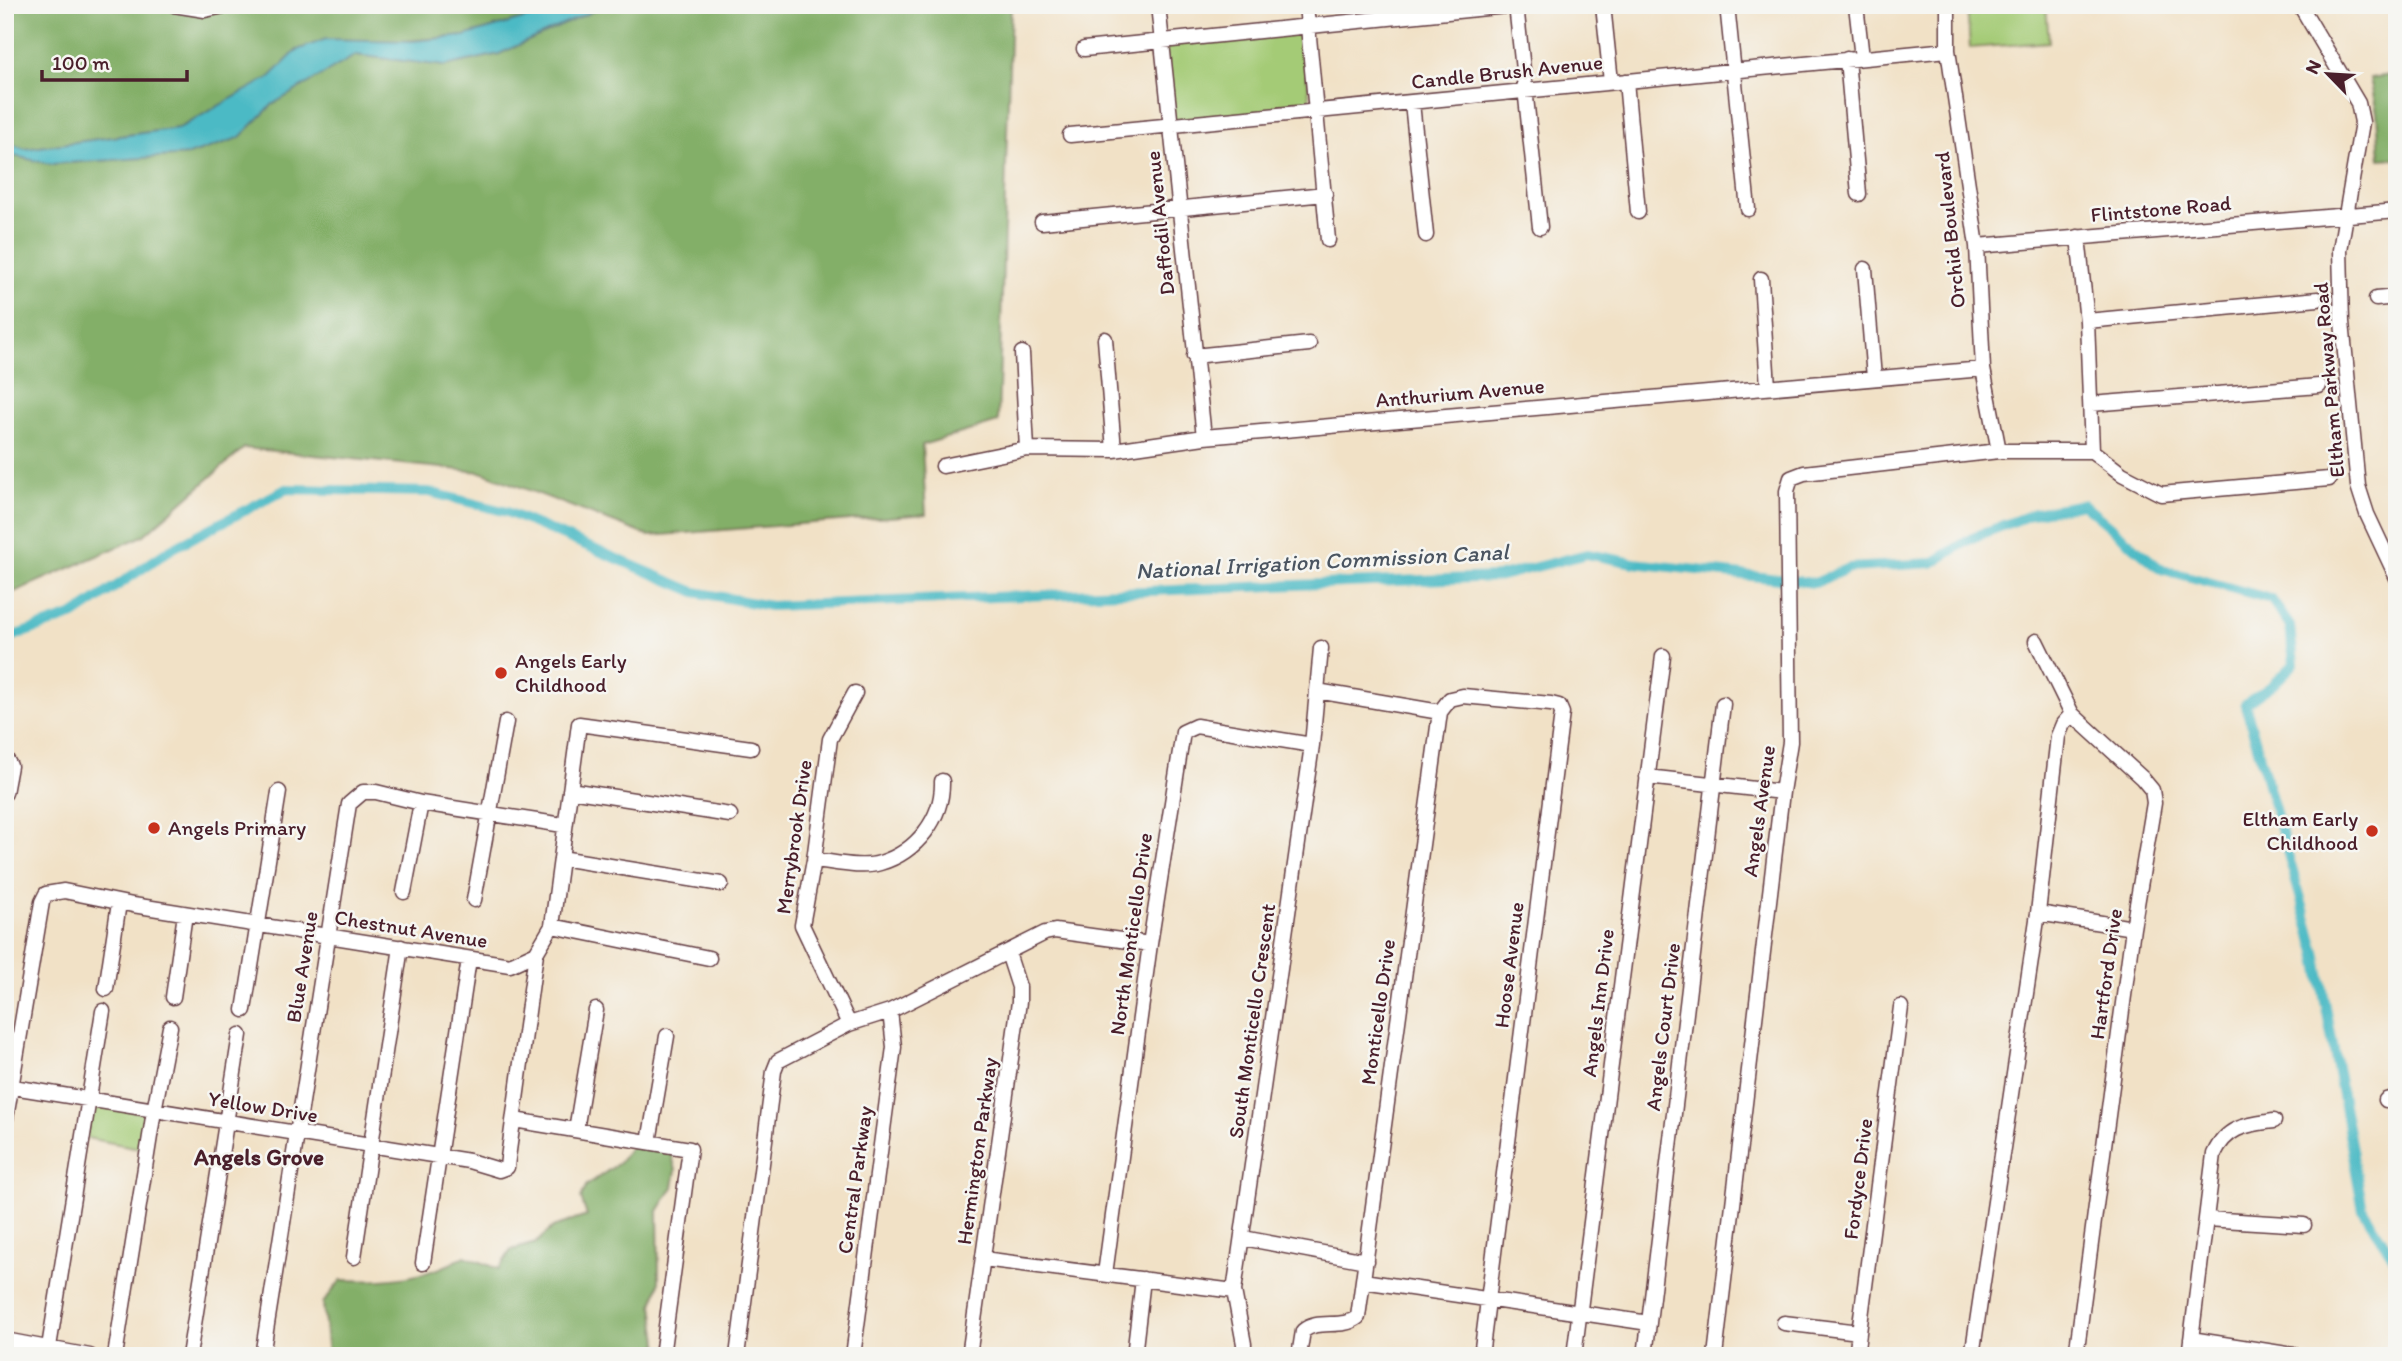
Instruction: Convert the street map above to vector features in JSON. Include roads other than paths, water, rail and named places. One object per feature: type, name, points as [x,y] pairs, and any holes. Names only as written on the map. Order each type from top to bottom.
[{"type":"street","points":[[174,5],[205,10],[229,5]]},
{"type":"street","name":"Daffodil Avenue","points":[[1158,5],[1204,436]]},
{"type":"street","points":[[1306,5],[1328,240]]},
{"type":"street","points":[[1084,49],[1516,5],[1541,227]]},
{"type":"street","points":[[1602,5],[1611,82]]},
{"type":"street","points":[[1727,5],[1748,209]]},
{"type":"street","points":[[1856,5],[1854,59],[1859,194]]},
{"type":"street","name":"Orchid Boulevard","points":[[1948,5],[1948,50],[1977,246],[1983,369],[1999,451]]},
{"type":"street","name":"Eltham Parkway Road","points":[[2300,5],[2358,103],[2362,122],[2340,250],[2353,456],[2367,514],[2397,578]]},
{"type":"street","name":"Candle Brush Avenue","points":[[1070,135],[1948,50]]},
{"type":"street","points":[[1626,81],[1638,212]]},
{"type":"street","points":[[1412,103],[1426,235]]},
{"type":"street","points":[[1042,222],[1325,194]]},
{"type":"street","name":"Flintstone Road","points":[[1977,246],[2397,211]]},
{"type":"street","points":[[2078,237],[2087,321],[2092,451]]},
{"type":"street","points":[[1865,269],[1874,378]]},
{"type":"street","points":[[1760,279],[1768,387]]},
{"type":"street","points":[[2376,299],[2397,298]]},
{"type":"street","points":[[2087,321],[2318,299]]},
{"type":"street","points":[[1105,339],[1114,450]]},
{"type":"street","points":[[1194,356],[1309,344]]},
{"type":"street","points":[[1022,353],[1027,449]]},
{"type":"street","name":"Anthurium Avenue","points":[[943,466],[1027,449],[1114,450],[1204,436],[1983,369]]},
{"type":"street","points":[[2091,404],[2319,386]]},
{"type":"street","points":[[1999,451],[2092,451],[2122,474],[2161,495],[2329,478]]},
{"type":"street","name":"Angels Avenue","points":[[1715,1356],[1790,742],[1787,491],[1791,478],[1804,473],[1999,451]]},
{"type":"street","name":"Hartford Drive","points":[[2036,641],[2072,714],[2152,790],[2154,803],[2133,928],[2076,1356]]},
{"type":"street","name":"South Monticello Crescent","points":[[1243,1356],[1244,1343],[1234,1291],[1312,745],[1321,648]]},
{"type":"street","name":"Angels Inn Drive","points":[[1574,1356],[1663,656]]},
{"type":"street","points":[[1317,691],[1440,712]]},
{"type":"street","name":"Merrybrook Drive","points":[[849,1024],[802,925],[814,860],[830,739],[855,693]]},
{"type":"street","name":"Hoose Avenue","points":[[1440,712],[1450,699],[1463,696],[1551,704],[1559,706],[1562,713],[1481,1356]]},
{"type":"street","name":"Angels Court Drive","points":[[1645,1356],[1723,704]]},
{"type":"street","name":"Monticello Drive","points":[[1299,1356],[1303,1331],[1309,1325],[1350,1323],[1358,1317],[1440,712]]},
{"type":"street","points":[[1972,1356],[2038,913],[2058,736],[2063,724],[2072,714]]},
{"type":"street","points":[[474,901],[506,722]]},
{"type":"street","points":[[662,1356],[690,1149],[514,1120],[536,953],[552,926],[579,724],[751,748]]},
{"type":"street","name":"North Monticello Drive","points":[[1105,1274],[1150,944],[1183,732],[1196,726],[1312,745]]},
{"type":"street","points":[[5,757],[10,766],[5,793]]},
{"type":"street","points":[[1647,777],[1782,792]]},
{"type":"street","points":[[814,860],[880,863],[905,850],[919,839],[935,818],[942,798],[942,781]]},
{"type":"street","points":[[570,790],[730,815]]},
{"type":"street","points":[[244,1010],[279,792]]},
{"type":"street","name":"Blue Avenue","points":[[262,1356],[349,804],[363,792],[376,792],[489,815],[564,825]]},
{"type":"street","points":[[404,892],[421,803]]},
{"type":"street","points":[[561,858],[721,884]]},
{"type":"street","name":"Chestnut Avenue","points":[[13,1087],[42,902],[46,894],[64,891],[185,914],[510,965],[536,953]]},
{"type":"street","points":[[106,989],[119,902]]},
{"type":"street","points":[[2038,913],[2133,928]]},
{"type":"street","points":[[173,997],[185,914]]},
{"type":"street","points":[[552,926],[709,958]]},
{"type":"street","points":[[737,1356],[774,1071],[778,1061],[849,1024],[890,1011],[1055,931],[1150,944]]},
{"type":"street","points":[[355,1256],[401,947]]},
{"type":"street","name":"Hermington Parkway","points":[[970,1356],[1019,1002],[1019,987],[1008,953]]},
{"type":"street","points":[[423,1263],[468,959]]},
{"type":"street","name":"Fordyce Drive","points":[[1856,1356],[1901,1007]]},
{"type":"street","points":[[576,1130],[596,1010]]},
{"type":"street","points":[[50,1347],[103,1011]]},
{"type":"street","name":"Central Parkway","points":[[853,1356],[894,1047],[890,1011]]},
{"type":"street","points":[[115,1356],[170,1027]]},
{"type":"street","points":[[189,1356],[240,1035]]},
{"type":"street","points":[[649,1142],[667,1036]]},
{"type":"street","points":[[5,1124],[13,1087]]},
{"type":"street","name":"Yellow Drive","points":[[13,1087],[439,1157],[499,1170],[506,1167],[514,1120]]},
{"type":"street","points":[[2189,1356],[2214,1154],[2220,1142],[2241,1125],[2273,1121]]},
{"type":"street","points":[[2206,1219],[2304,1224]]},
{"type":"street","points":[[1243,1238],[1366,1261]]},
{"type":"street","points":[[982,1259],[1234,1291]]},
{"type":"street","points":[[1134,1356],[1143,1279]]},
{"type":"street","points":[[1363,1281],[1649,1323]]},
{"type":"street","points":[[1784,1324],[1859,1332]]},
{"type":"street","points":[[2191,1339],[2300,1356]]},
{"type":"street","points":[[5,1340],[90,1356]]},
{"type":"water","points":[[571,5],[606,5],[499,54],[445,66],[356,55],[273,104],[239,138],[188,155],[51,164],[5,154],[5,142],[25,149],[179,128],[270,77],[297,50],[326,39],[412,41],[464,36]]},
{"type":"waterway","name":"National Irrigation Commission Canal","points":[[5,639],[74,615],[171,549],[286,489],[429,492],[507,512],[695,592],[770,606],[1497,577],[1587,554],[1634,563],[1815,583],[1849,568],[1932,563],[1974,537],[2035,513],[2083,504],[2161,569],[2271,599],[2290,626],[2294,664],[2274,684],[2245,704],[2316,952],[2363,1210],[2397,1263]]},
{"type":"place","name":"Angels Early Childhood","points":[[501,673]]},
{"type":"place","name":"Angels Primary","points":[[154,828]]},
{"type":"place","name":"Eltham Early Childhood","points":[[2372,831]]},
{"type":"district","name":"Angels Grove","points":[[259,1157]]}]
